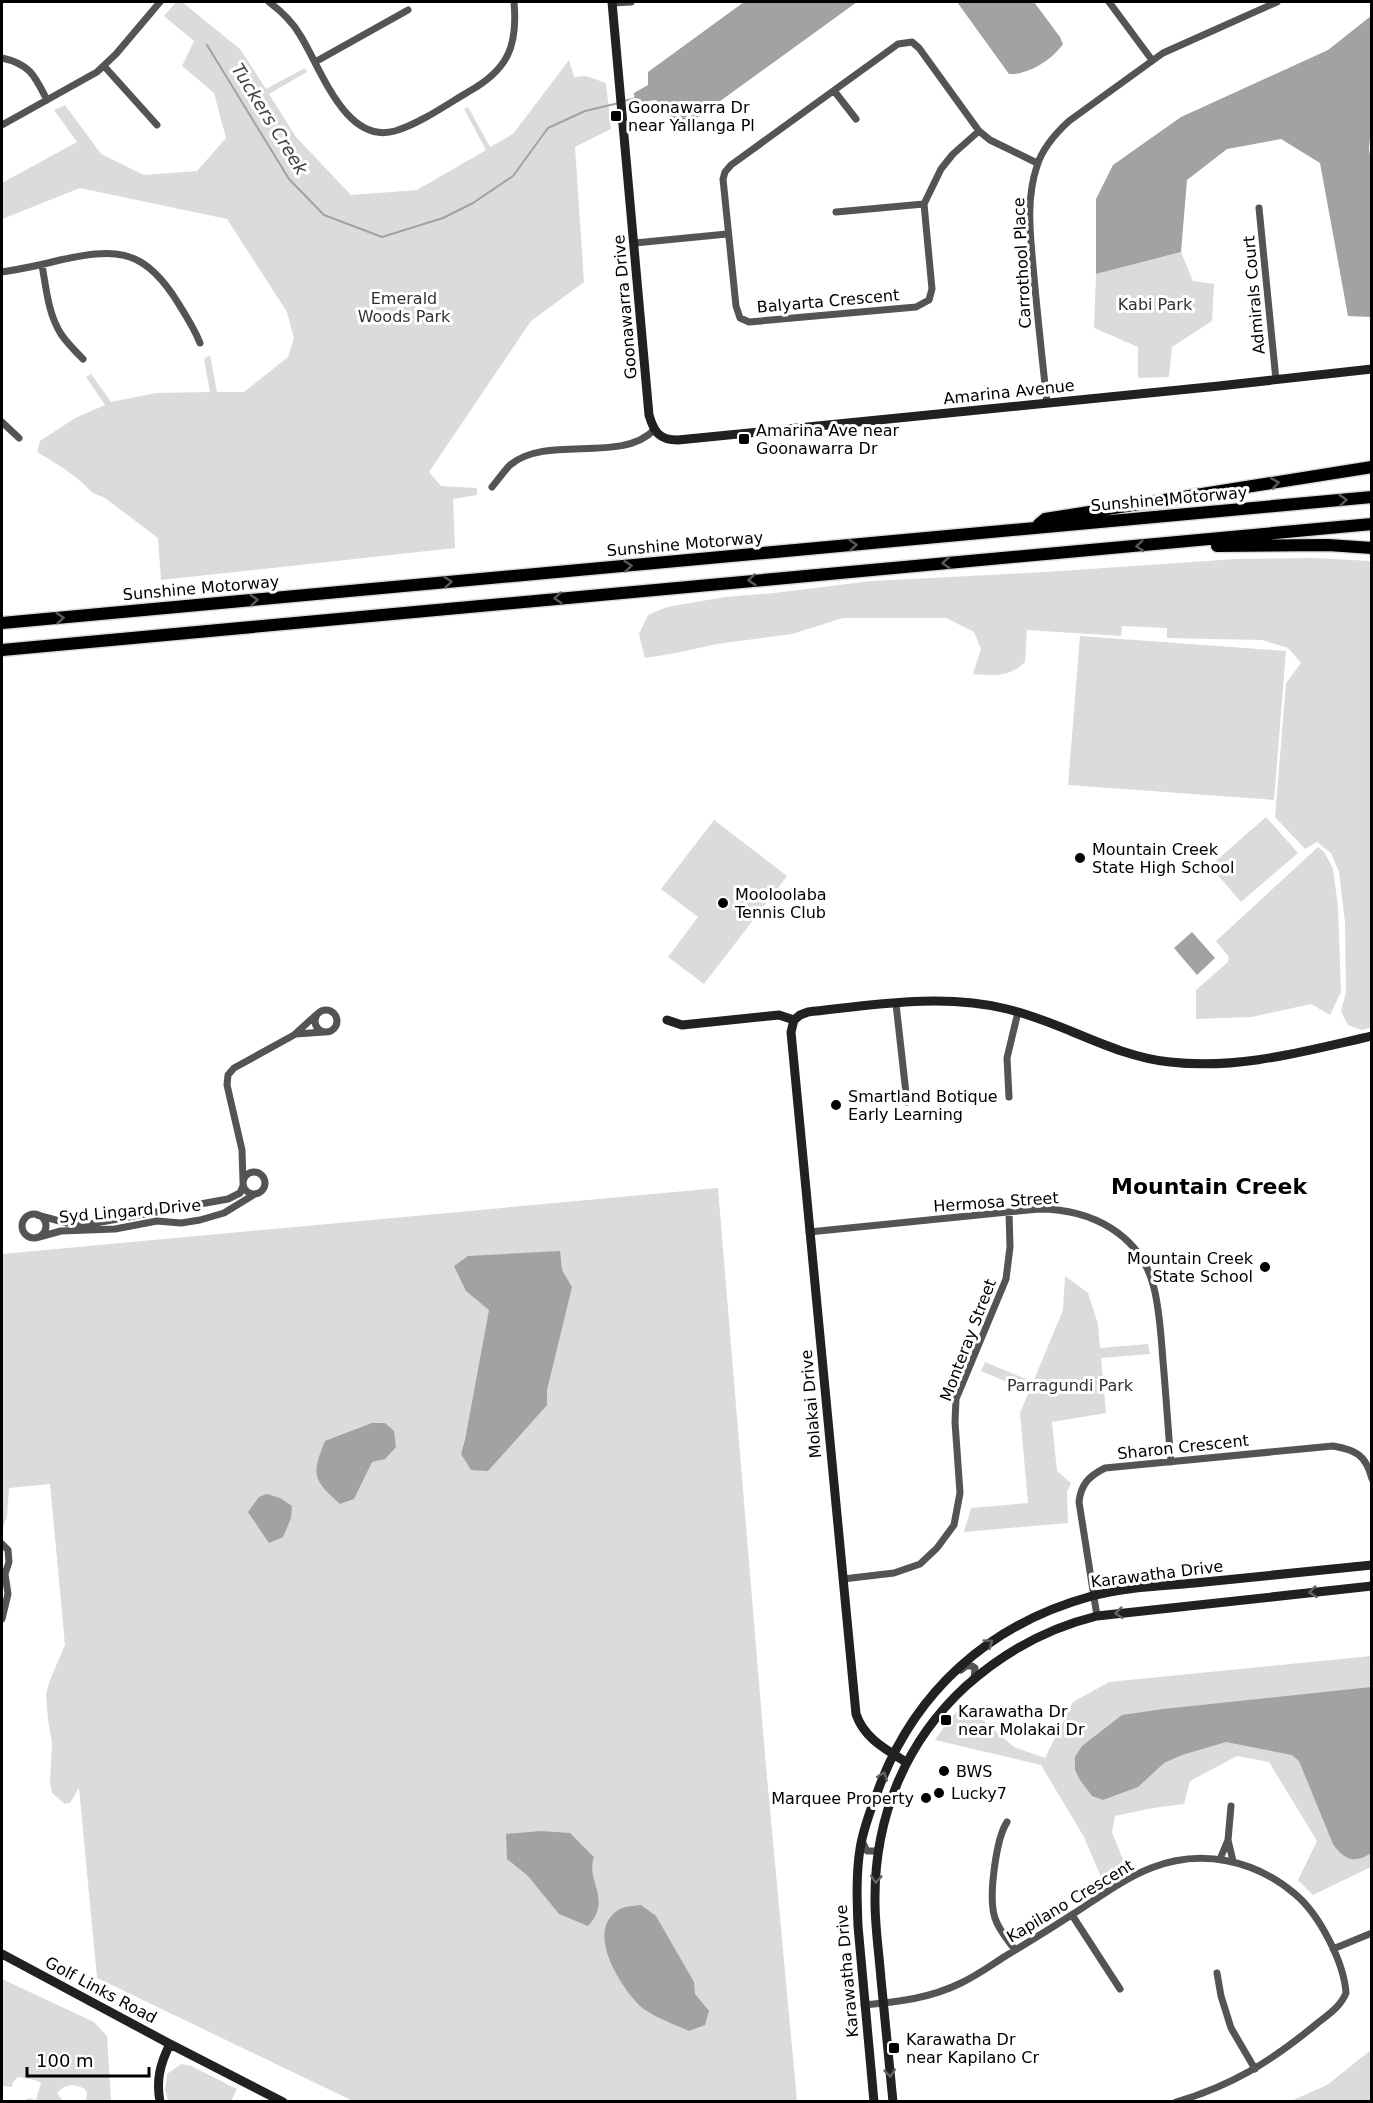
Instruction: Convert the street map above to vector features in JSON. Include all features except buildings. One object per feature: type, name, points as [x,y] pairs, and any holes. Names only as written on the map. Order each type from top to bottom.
[{"type":"highway","points":[[1034,528],[1045,519],[1371,467]]},
{"type":"highway","name":"Sunshine Motorway","points":[[2,623],[1371,497]]},
{"type":"highway","points":[[2,650],[1371,524]]},
{"type":"highway","points":[[1199,541],[1214,546],[1328,545],[1371,548]]},
{"type":"street","points":[[2,125],[88,79],[104,66],[160,2]]},
{"type":"street","points":[[271,2],[294,26],[351,120],[378,133],[393,132],[408,126],[479,86],[499,69],[509,54],[515,36],[514,2]]},
{"type":"street","points":[[612,2],[631,2]]},
{"type":"street","name":"Goonawarra Drive","points":[[612,2],[650,415],[654,430]]},
{"type":"street","points":[[1109,2],[1152,60]]},
{"type":"street","name":"Carrothool Place","points":[[1047,403],[1029,214],[1037,163],[1057,133],[1069,121],[1152,60],[1172,48],[1277,2]]},
{"type":"street","points":[[315,62],[408,10]]},
{"type":"street","name":"Balyarta Crescent","points":[[924,204],[932,290],[929,300],[916,307],[749,322],[740,318],[736,306],[727,234],[723,179],[726,172],[731,165],[835,92],[898,44],[912,42],[979,131],[990,140],[1037,163]]},
{"type":"street","points":[[2,58],[18,62],[28,69],[38,81],[47,100]]},
{"type":"street","points":[[104,66],[158,125]]},
{"type":"street","points":[[835,92],[856,119]]},
{"type":"street","points":[[836,213],[924,204],[941,169],[953,154],[979,131]]},
{"type":"street","name":"Admirals Court","points":[[1259,208],[1276,380]]},
{"type":"street","points":[[635,243],[727,234]]},
{"type":"street","points":[[2,273],[104,253],[117,253],[137,260],[155,272],[164,282],[190,320],[201,343]]},
{"type":"street","points":[[42,265],[50,309],[56,326],[82,359]]},
{"type":"street","name":"Amarina Avenue","points":[[654,430],[658,436],[665,439],[678,440],[1371,369]]},
{"type":"street","points":[[2,422],[19,438]]},
{"type":"street","points":[[492,487],[511,464],[531,455],[553,450],[601,448],[638,442],[654,430]]},
{"type":"street","points":[[667,1020],[682,1025],[779,1016],[794,1020],[808,1012],[950,1001],[995,1006],[1039,1018],[1117,1050],[1139,1056],[1180,1063],[1212,1065],[1262,1061],[1371,1036]]},
{"type":"street","points":[[896,1004],[907,1102]]},
{"type":"street","points":[[242,1150],[251,1168],[264,1179],[264,1186],[260,1192],[255,1194],[247,1192],[243,1184],[242,1150],[227,1085],[228,1076],[239,1064],[294,1035],[316,1015],[325,1010],[335,1014],[337,1019],[332,1030],[294,1035]]},
{"type":"street","points":[[1009,1097],[1007,1058],[1018,1012]]},
{"type":"street","points":[[316,1015],[316,1026],[324,1032]]},
{"type":"street","name":"Molakai Drive","points":[[794,1020],[791,1032],[856,1714],[860,1726],[867,1735],[906,1762]]},
{"type":"street","points":[[243,1184],[249,1174],[258,1173]]},
{"type":"street","name":"Syd Lingard Drive","points":[[37,1215],[75,1224],[111,1221],[228,1199],[241,1193],[243,1184]]},
{"type":"street","name":"Syd Lingard Drive","points":[[39,1237],[61,1230],[115,1229],[158,1221],[181,1223],[200,1220],[224,1213],[255,1194]]},
{"type":"street","name":"Hermosa Street","points":[[809,1232],[1057,1209],[1087,1215],[1120,1234],[1140,1258],[1151,1278],[1155,1292],[1172,1462]]},
{"type":"street","name":"Monteray Street","points":[[843,1579],[894,1573],[920,1564],[937,1548],[954,1525],[960,1493],[955,1422],[956,1399],[1006,1279],[1010,1246],[1009,1212]]},
{"type":"street","points":[[37,1215],[43,1219],[44,1232],[39,1237],[28,1236],[22,1226],[26,1218],[37,1215]]},
{"type":"street","name":"Sharon Crescent","points":[[1097,1616],[1079,1502],[1080,1491],[1085,1481],[1105,1468],[1332,1446],[1357,1453],[1365,1461],[1371,1479]]},
{"type":"street","points":[[2,1544],[8,1550],[9,1562],[3,1573],[8,1594],[2,1619]]},
{"type":"street","name":"Karawatha Drive","points":[[874,2102],[856,1899],[862,1839],[867,1819],[892,1754],[937,1688],[982,1647],[1006,1631],[1050,1610],[1094,1595],[1139,1588],[1371,1566]]},
{"type":"street","name":"Karawatha Drive","points":[[893,2102],[875,1902],[880,1846],[889,1805],[906,1762],[935,1718],[974,1679],[1004,1657],[1046,1632],[1070,1622],[1097,1616],[1371,1586]]},
{"type":"street","name":"Karawatha Drive","points":[[937,1688],[966,1666],[975,1668],[974,1679]]},
{"type":"street","points":[[1231,1806],[1228,1840],[1233,1861]]},
{"type":"street","points":[[1007,1822],[1001,1834],[992,1889],[995,1918],[1015,1950]]},
{"type":"street","points":[[862,1839],[867,1851],[876,1851],[880,1846]]},
{"type":"street","points":[[1220,1858],[1228,1840]]},
{"type":"street","name":"Kapilano Crescent","points":[[864,2005],[922,1997],[963,1982],[1129,1878],[1152,1867],[1181,1860],[1220,1858],[1233,1861],[1271,1877],[1304,1902],[1321,1926],[1333,1949],[1346,1993],[1342,2001],[1284,2050],[1256,2069],[1206,2093],[1176,2102]]},
{"type":"street","points":[[1072,1915],[1120,1989]]},
{"type":"street","points":[[1333,1949],[1371,1933]]},
{"type":"street","name":"Golf Links Road","points":[[2,1954],[283,2102]]},
{"type":"street","points":[[1217,1973],[1231,2028],[1256,2069]]},
{"type":"street","points":[[160,2102],[157,2086],[159,2070],[170,2044]]},
{"type":"green space","name":"Emerald Woods Park","points":[[176,2],[182,2],[240,49],[266,89],[305,68],[307,72],[269,94],[296,137],[351,195],[417,190],[486,150],[464,109],[468,107],[490,147],[513,134],[569,60],[574,77],[586,76],[606,83],[611,129],[575,147],[584,282],[531,321],[429,472],[441,486],[477,488],[477,495],[453,499],[455,548],[161,580],[158,538],[105,498],[93,493],[63,468],[37,452],[40,441],[75,418],[105,405],[86,377],[91,374],[111,402],[156,393],[210,392],[204,359],[210,355],[217,392],[244,392],[288,357],[294,338],[287,312],[227,219],[80,188],[2,219],[2,183],[77,142],[54,110],[65,105],[101,154],[144,175],[197,171],[226,138],[214,93],[182,66],[194,41],[164,16]]},
{"type":"green space","name":"Kabi Park","points":[[1181,252],[1193,281],[1214,284],[1212,321],[1172,347],[1169,377],[1138,378],[1138,347],[1094,328],[1096,274]]},
{"type":"green space","points":[[1314,558],[1371,561],[1372,1027],[1362,1030],[1348,1025],[1341,1011],[1346,992],[1345,922],[1339,872],[1331,853],[1317,842],[1305,849],[1275,817],[1286,683],[1301,663],[1288,648],[1262,640],[1167,638],[1167,628],[1122,626],[1121,636],[1027,630],[1025,662],[1007,673],[988,675],[973,674],[981,649],[974,632],[946,618],[843,618],[792,634],[717,644],[645,658],[639,634],[648,615],[667,607],[725,597],[872,581],[1235,559]]},
{"type":"green space","points":[[1080,636],[1286,651],[1274,800],[1068,785]]},
{"type":"green space","points":[[1266,817],[1298,853],[1241,902],[1210,866]]},
{"type":"green space","name":"Mooloolaba Tennis Club","points":[[714,820],[787,876],[704,984],[668,957],[698,917],[661,889]]},
{"type":"green space","points":[[1318,847],[1325,853],[1333,869],[1338,907],[1341,992],[1330,1015],[1311,1004],[1252,1017],[1196,1019],[1196,990],[1228,962],[1229,957],[1216,941]]},
{"type":"green space","points":[[718,1188],[765,1755],[797,2101],[353,2101],[97,1978],[79,1788],[70,1803],[65,1804],[52,1793],[50,1783],[52,1743],[46,1694],[65,1645],[50,1484],[9,1488],[7,1516],[2,1530],[2,1254]]},
{"type":"green space","name":"Parragundi Park","points":[[1065,1276],[1088,1293],[1098,1324],[1100,1348],[1148,1344],[1150,1354],[1101,1358],[1106,1413],[1052,1422],[1057,1471],[1071,1483],[1067,1492],[1068,1523],[964,1532],[971,1508],[1028,1503],[1020,1413],[1029,1391],[981,1371],[985,1362],[1033,1382],[1063,1310]]},
{"type":"green space","points":[[1371,1656],[1371,1867],[1313,1895],[1298,1880],[1317,1841],[1269,1762],[1237,1756],[1190,1781],[1184,1804],[1115,1816],[1112,1832],[1126,1867],[1099,1883],[1101,1877],[1084,1837],[1041,1765],[935,1740],[964,1704],[1014,1747],[1045,1758],[1073,1702],[1109,1682]]},
{"type":"green space","points":[[2,1979],[94,2022],[107,2036],[111,2101],[86,2101],[85,2089],[73,2085],[66,2086],[57,2093],[63,2101],[24,2101],[29,2098],[36,2100],[41,2083],[18,2077],[12,2087],[2,2086]]},
{"type":"green space","points":[[1371,2050],[1371,2101],[1291,2101],[1327,2085]]},
{"type":"green space","points":[[181,2064],[191,2066],[237,2089],[231,2101],[168,2101],[165,2090],[167,2074]]},
{"type":"shaded area","points":[[744,2],[857,2],[694,120],[676,128],[656,100],[635,103],[634,93],[648,85],[648,72]]},
{"type":"shaded area","points":[[957,2],[1034,2],[1063,44],[1053,56],[1032,69],[1009,74]]},
{"type":"shaded area","points":[[1371,16],[1372,114],[1369,149],[1372,167],[1371,317],[1348,316],[1320,163],[1281,139],[1227,149],[1187,180],[1181,252],[1096,274],[1096,199],[1113,165],[1181,117],[1328,50]]},
{"type":"shaded area","points":[[1192,932],[1215,958],[1197,975],[1174,948]]},
{"type":"shaded area","points":[[560,1251],[562,1270],[572,1287],[547,1390],[547,1405],[488,1471],[471,1470],[461,1454],[489,1310],[466,1291],[454,1266],[468,1256]]},
{"type":"shaded area","points":[[372,1423],[385,1423],[394,1431],[396,1447],[385,1459],[372,1462],[354,1499],[340,1504],[324,1489],[317,1476],[316,1470],[325,1441]]},
{"type":"shaded area","points":[[267,1494],[280,1498],[292,1506],[291,1518],[283,1537],[269,1543],[248,1512],[259,1497]]},
{"type":"shaded area","points":[[1371,1687],[1371,1853],[1360,1858],[1346,1857],[1333,1844],[1299,1761],[1292,1755],[1226,1742],[1182,1755],[1164,1763],[1138,1787],[1103,1800],[1092,1796],[1075,1770],[1075,1757],[1082,1746],[1122,1715]]},
{"type":"shaded area","points":[[541,1831],[570,1833],[594,1857],[592,1866],[599,1899],[595,1916],[588,1926],[559,1914],[528,1876],[507,1859],[506,1834]]},
{"type":"shaded area","points":[[641,1905],[656,1916],[694,1982],[695,1994],[709,2011],[705,2025],[689,2031],[651,2014],[632,1997],[616,1973],[605,1945],[605,1931],[609,1920],[620,1909]]},
{"type":"waterway","name":"Tuckers Creek","points":[[207,45],[289,179],[324,215],[382,237],[443,218],[473,203],[513,176],[548,128],[585,111],[619,103]]},
{"type":"waterway","name":"Tuckers Creek","points":[[624,101],[636,98]]},
{"type":"place","name":"Goonawarra Dr near Yallanga Pl","points":[[616,116]]},
{"type":"place","name":"Amarina Ave near Goonawarra Dr","points":[[744,439]]},
{"type":"place","name":"Mountain Creek State High School","points":[[1080,858]]},
{"type":"place","name":"Mooloolaba Tennis Club","points":[[723,903]]},
{"type":"place","name":"Smartland Botique Early Learning","points":[[836,1105]]},
{"type":"place","name":"Mountain Creek State School","points":[[1265,1267]]},
{"type":"place","name":"Karawatha Dr near Molakai Dr","points":[[946,1720]]},
{"type":"place","name":"BWS","points":[[944,1771]]},
{"type":"place","name":"Lucky7","points":[[939,1793]]},
{"type":"place","name":"Marquee Property","points":[[926,1798]]},
{"type":"place","name":"Karawatha Dr near Kapilano Cr","points":[[894,2048]]},
{"type":"district","name":"Mountain Creek","points":[[1209,1186]]}]
